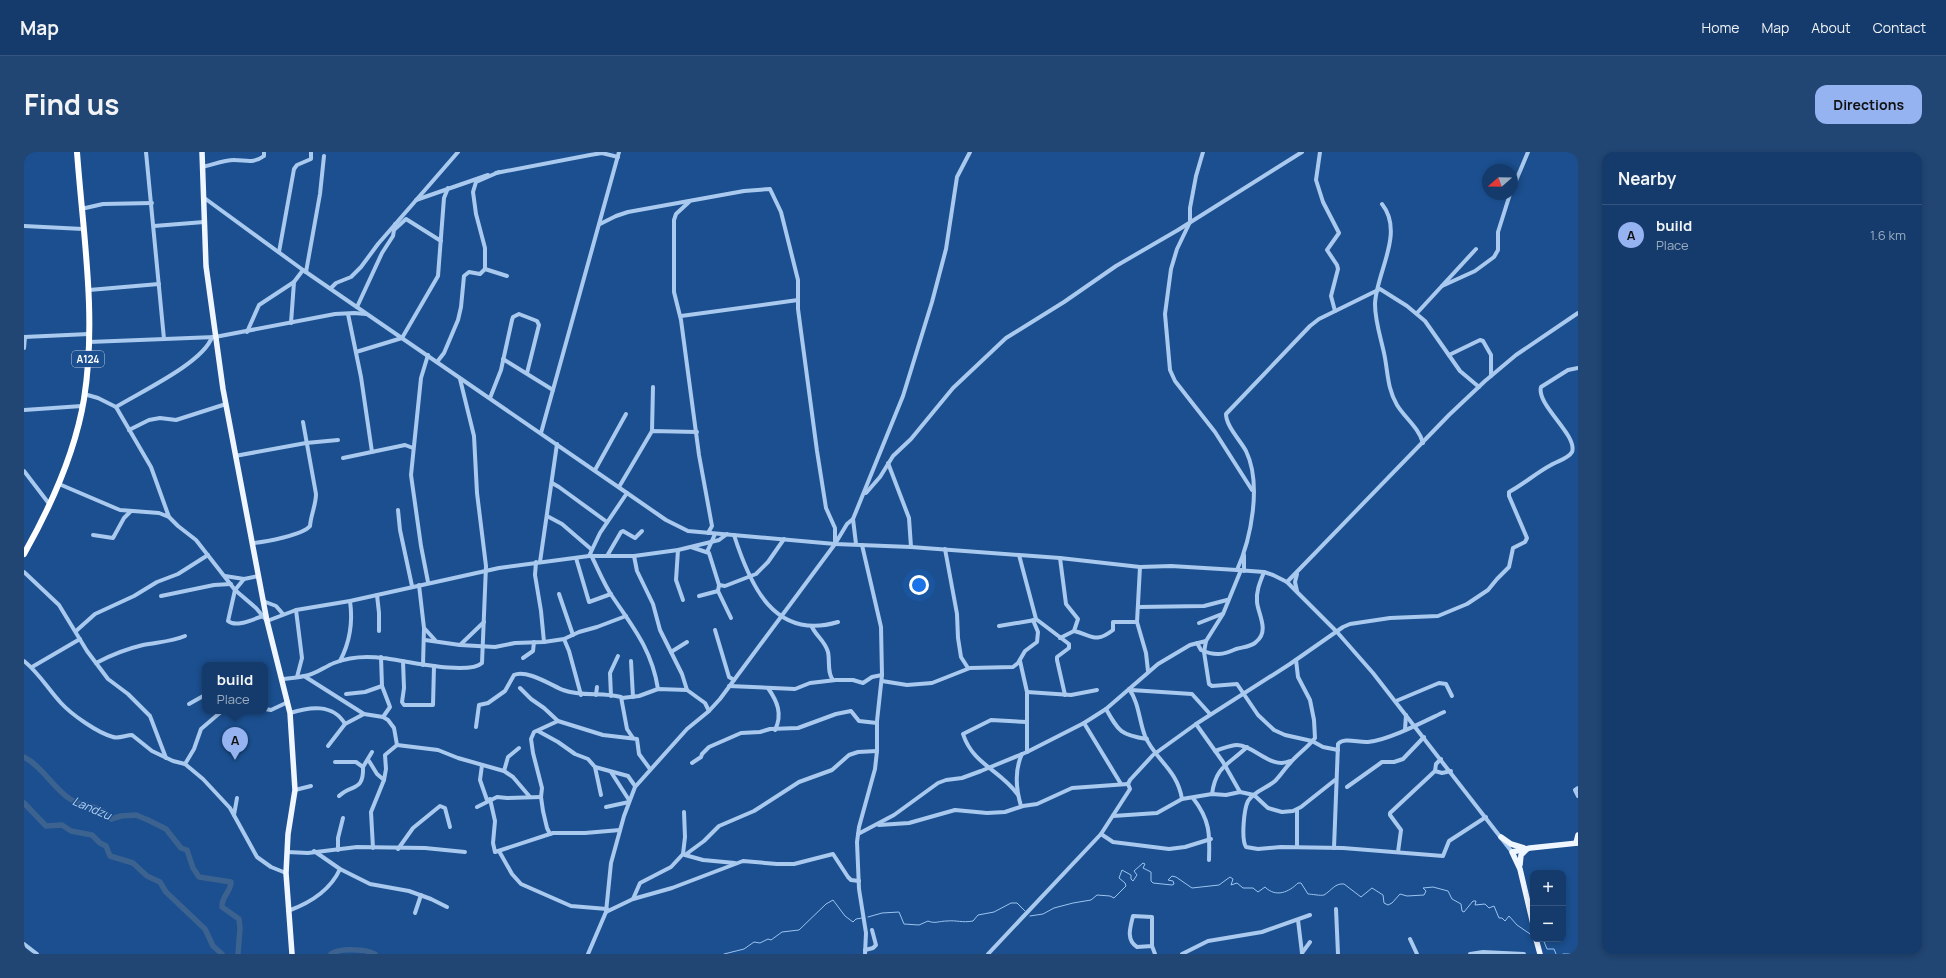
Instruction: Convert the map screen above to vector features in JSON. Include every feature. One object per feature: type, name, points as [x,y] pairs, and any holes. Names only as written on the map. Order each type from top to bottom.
[{"type":"highway","name":"A124","points":[[24,554],[50,505],[59,484],[72,446],[84,394],[89,342],[89,290],[77,152]]},
{"type":"main road","points":[[202,152],[206,266],[214,337],[253,543],[265,618],[283,679],[290,713],[295,790],[287,852],[286,873],[292,954]]},
{"type":"main road","points":[[1530,911],[1520,869],[1512,852],[1528,848],[1577,843],[1578,835]]},
{"type":"main road","points":[[1501,837],[1511,844],[1528,848]]},
{"type":"main road","points":[[1520,869],[1521,855],[1528,848]]},
{"type":"main road","points":[[1537,942],[1540,954]]},
{"type":"street","points":[[146,152],[160,284],[164,339]]},
{"type":"street","points":[[202,167],[234,160],[249,162],[259,160],[264,156],[264,152]]},
{"type":"street","points":[[279,252],[294,169],[296,165],[311,159],[311,152]]},
{"type":"street","points":[[331,288],[336,283],[356,272],[395,224],[458,152]]},
{"type":"street","points":[[541,433],[619,152]]},
{"type":"street","points":[[588,954],[607,910],[610,869],[620,830],[635,786],[686,729],[709,711],[836,544],[848,524],[853,519],[864,495],[902,396],[932,302],[946,249],[957,177],[970,152]]},
{"type":"street","points":[[1204,152],[1198,164],[1190,208],[1190,222],[1177,249],[1171,269],[1165,314],[1170,370],[1175,381],[1215,432],[1252,490]]},
{"type":"street","points":[[864,495],[880,477],[893,456],[911,439],[954,388],[989,357],[1006,338],[1064,302],[1116,266],[1302,152]]},
{"type":"street","points":[[1320,152],[1316,180],[1323,202],[1339,234],[1327,250],[1338,269],[1331,296],[1335,311]]},
{"type":"street","points":[[1518,176],[1528,152]]},
{"type":"street","points":[[416,200],[480,176],[590,155],[602,154],[618,157]]},
{"type":"street","points":[[247,332],[259,305],[294,282],[305,271],[320,194],[324,156]]},
{"type":"street","points":[[437,362],[444,354],[458,320],[466,273],[480,274],[485,269],[485,248],[472,192],[476,182],[499,172]]},
{"type":"street","points":[[356,352],[402,338],[438,276],[444,198],[448,188]]},
{"type":"street","points":[[600,224],[620,214],[756,189],[770,189],[780,208],[798,283],[798,300],[818,458],[826,508],[835,528],[836,544]]},
{"type":"street","points":[[203,197],[367,314],[595,470],[626,493],[681,528],[715,534],[836,544],[911,547],[1060,558],[1140,567],[1171,566],[1264,572],[1287,582],[1337,632],[1396,701],[1512,852]]},
{"type":"street","points":[[1442,286],[1475,271],[1494,257],[1498,250],[1498,232],[1507,200]]},
{"type":"street","points":[[690,201],[676,214],[674,220],[674,292],[681,316],[712,526],[708,533]]},
{"type":"street","points":[[81,209],[103,204],[152,203]]},
{"type":"street","points":[[1382,204],[1386,212],[1391,236],[1377,290],[1375,304],[1377,323],[1386,360],[1390,387],[1397,405],[1420,434],[1423,443]]},
{"type":"street","points":[[357,307],[395,230],[406,219],[441,241]]},
{"type":"street","points":[[154,226],[204,222]]},
{"type":"street","points":[[395,224],[395,230]]},
{"type":"street","points":[[24,226],[83,229]]},
{"type":"street","points":[[1417,313],[1476,249]]},
{"type":"street","points":[[485,269],[507,276]]},
{"type":"street","points":[[291,323],[294,282]]},
{"type":"street","points":[[89,290],[160,284]]},
{"type":"street","points":[[1338,750],[1323,747],[1312,741],[1285,735],[1274,730],[1258,715],[1236,684],[1210,686],[1204,652],[1206,641],[1223,614],[1227,600],[1240,570],[1250,532],[1252,476],[1249,459],[1229,424],[1226,414],[1310,326],[1335,311],[1377,290],[1384,291],[1417,313],[1434,332],[1460,371],[1480,387]]},
{"type":"street","points":[[681,316],[798,300]]},
{"type":"street","points":[[1287,582],[1449,415],[1491,376],[1516,355],[1578,313]]},
{"type":"street","points":[[89,342],[214,337],[247,332],[335,314],[367,314]]},
{"type":"street","points":[[348,314],[356,352],[372,452]]},
{"type":"street","points":[[490,398],[501,370],[513,317],[519,314],[537,321],[539,325],[527,373]]},
{"type":"street","points":[[24,348],[24,337],[89,334]]},
{"type":"street","points":[[116,407],[169,378],[192,360],[214,337]]},
{"type":"street","points":[[1448,354],[1480,340],[1483,341],[1491,356],[1491,376]]},
{"type":"street","points":[[428,355],[421,378],[411,475],[421,546],[428,582]]},
{"type":"street","points":[[503,359],[553,390]]},
{"type":"street","points":[[988,954],[1101,834],[1130,788],[1128,784],[1130,780],[1156,753],[1210,714],[1350,624],[1384,619],[1443,615],[1467,604],[1488,590],[1510,565],[1513,548],[1525,542],[1527,538],[1508,496],[1509,492],[1566,457],[1573,451],[1573,446],[1567,432],[1542,397],[1541,387],[1568,370],[1578,368]]},
{"type":"street","points":[[283,679],[304,676],[350,658],[381,657],[423,665],[458,667],[478,666],[482,663],[486,570],[477,493],[474,436],[460,378]]},
{"type":"street","points":[[619,487],[652,431],[653,387]]},
{"type":"street","points":[[84,394],[98,398],[116,407],[151,467],[169,517]]},
{"type":"street","points":[[129,430],[149,420],[160,418],[176,420],[226,404]]},
{"type":"street","points":[[24,410],[82,406]]},
{"type":"street","points":[[595,470],[626,414]]},
{"type":"street","points":[[253,543],[264,542],[303,532],[310,526],[311,513],[315,504],[316,494],[303,422]]},
{"type":"street","points":[[652,431],[697,432]]},
{"type":"street","points":[[236,456],[306,443],[338,440]]},
{"type":"street","points":[[544,642],[542,611],[535,575],[547,516],[557,444]]},
{"type":"street","points":[[343,458],[405,446],[413,448]]},
{"type":"street","points":[[888,462],[909,518],[911,547]]},
{"type":"street","points":[[24,471],[50,505]]},
{"type":"street","points":[[552,483],[607,522]]},
{"type":"street","points":[[59,484],[113,508],[159,513],[169,517],[196,540],[235,590],[265,618]]},
{"type":"street","points":[[626,493],[591,549],[590,556],[611,594],[648,652],[655,670],[658,689]]},
{"type":"street","points":[[398,510],[400,530],[412,586]]},
{"type":"street","points":[[92,535],[113,538],[124,518],[131,511]]},
{"type":"street","points":[[547,516],[562,524],[591,549]]},
{"type":"street","points":[[853,519],[856,544]]},
{"type":"street","points":[[607,556],[621,532],[623,531],[635,538],[642,531]]},
{"type":"street","points":[[707,552],[715,534]]},
{"type":"street","points":[[244,579],[235,590],[228,620],[229,622],[249,622],[296,610],[350,601],[486,570],[590,556],[634,556],[678,550],[722,539],[727,534]]},
{"type":"street","points":[[734,535],[749,576],[768,604],[780,616],[802,625],[812,627],[838,622]]},
{"type":"street","points":[[719,585],[725,586],[756,574],[766,566],[784,539]]},
{"type":"street","points":[[862,545],[880,627],[882,675],[877,723],[877,751],[874,778],[858,834],[858,881],[861,911],[865,924],[865,952],[876,945],[872,930]]},
{"type":"street","points":[[691,547],[707,552],[711,558],[719,585],[718,591],[731,618]]},
{"type":"street","points":[[678,550],[676,580],[683,600]]},
{"type":"street","points":[[945,550],[957,614],[958,638],[961,657],[968,668]]},
{"type":"street","points":[[76,631],[95,614],[134,596],[157,582],[178,574],[208,554]]},
{"type":"street","points":[[1240,570],[1244,554]]},
{"type":"street","points":[[882,681],[907,685],[932,683],[968,668],[998,666],[1010,668],[1016,665],[1025,651],[1035,645],[1039,639],[1019,555]]},
{"type":"street","points":[[634,556],[637,571],[653,604],[660,630],[682,674],[687,690]]},
{"type":"street","points":[[576,558],[589,602],[611,594]]},
{"type":"street","points":[[1060,558],[1066,604],[1078,618],[1074,631]]},
{"type":"street","points":[[1140,567],[1138,607],[1136,614],[1148,671]]},
{"type":"street","points":[[24,572],[59,605],[96,663],[108,678],[128,694],[150,716],[166,758]]},
{"type":"street","points":[[1197,643],[1200,649],[1204,652],[1222,655],[1252,644],[1261,637],[1263,622],[1258,607],[1257,594],[1264,572]]},
{"type":"street","points":[[1297,593],[1295,582],[1298,572]]},
{"type":"street","points":[[224,576],[244,579],[258,576]]},
{"type":"street","points":[[161,596],[231,584]]},
{"type":"street","points":[[419,585],[425,640],[423,665]]},
{"type":"street","points":[[700,596],[718,591]]},
{"type":"street","points":[[559,594],[573,635]]},
{"type":"street","points":[[377,595],[379,631]]},
{"type":"street","points":[[1138,607],[1204,606],[1227,600]]},
{"type":"street","points":[[263,601],[276,606],[283,614]]},
{"type":"street","points":[[340,661],[348,644],[351,620],[350,601]]},
{"type":"street","points":[[296,610],[302,648],[302,658],[298,677]]},
{"type":"street","points":[[1199,623],[1223,614]]},
{"type":"street","points":[[425,640],[435,640],[460,645],[495,647],[515,643],[544,642],[564,639],[579,632],[626,616]]},
{"type":"street","points":[[999,626],[1035,620],[1069,644],[1069,648],[1057,657],[1065,695]]},
{"type":"street","points":[[460,645],[484,622]]},
{"type":"street","points":[[1060,638],[1074,631],[1089,638],[1100,637],[1113,630],[1113,622],[1137,622]]},
{"type":"street","points":[[812,627],[826,645],[830,661],[830,676],[833,680]]},
{"type":"street","points":[[424,628],[435,640]]},
{"type":"street","points":[[715,630],[729,677],[734,680]]},
{"type":"street","points":[[96,663],[115,653],[142,645],[171,641],[185,636]]},
{"type":"street","points":[[32,667],[80,639]]},
{"type":"street","points":[[564,639],[581,695]]},
{"type":"street","points":[[858,834],[878,825],[894,815],[938,783],[968,776],[990,768],[1084,724],[1106,710],[1130,690],[1148,671],[1190,645],[1206,641]]},
{"type":"street","points":[[523,658],[534,651],[534,642]]},
{"type":"street","points":[[671,652],[687,642]]},
{"type":"street","points":[[610,696],[610,673],[618,656]]},
{"type":"street","points":[[381,657],[382,686],[390,707],[383,717]]},
{"type":"street","points":[[1020,660],[1027,692],[1027,752]]},
{"type":"street","points":[[1215,751],[1236,745],[1247,747],[1258,755],[1272,760],[1287,763],[1304,751],[1315,738],[1314,716],[1307,692],[1298,677],[1296,660]]},
{"type":"street","points":[[24,661],[32,667],[60,702],[77,716],[114,737],[132,735],[148,749],[166,758],[185,764],[213,789],[234,816],[257,857],[270,867],[286,873]]},
{"type":"street","points":[[403,661],[404,704],[433,705],[434,666]]},
{"type":"street","points":[[631,661],[633,697]]},
{"type":"street","points":[[476,727],[479,705],[488,703],[505,691],[516,674],[535,677],[565,691],[581,695],[620,696],[622,698],[633,697],[658,689],[687,690],[705,703],[709,711]]},
{"type":"street","points":[[729,686],[795,689],[810,683],[833,680],[853,680],[863,683],[872,677],[882,675]]},
{"type":"street","points":[[304,676],[364,714],[383,717],[393,725],[397,745]]},
{"type":"street","points":[[1396,701],[1439,683],[1446,684],[1452,696]]},
{"type":"street","points":[[346,694],[366,692],[382,686]]},
{"type":"street","points":[[596,695],[597,687]]},
{"type":"street","points":[[520,688],[558,721],[604,735],[633,738],[638,740],[639,754],[650,769]]},
{"type":"street","points":[[768,688],[779,708],[779,718],[776,730]]},
{"type":"street","points":[[1027,692],[1065,695],[1097,690]]},
{"type":"street","points":[[1130,690],[1192,694],[1210,714]]},
{"type":"street","points":[[1130,690],[1147,739],[1156,753],[1176,777],[1182,799]]},
{"type":"street","points":[[189,704],[202,697]]},
{"type":"street","points":[[622,698],[627,729],[633,738]]},
{"type":"street","points":[[268,710],[271,710],[288,702]]},
{"type":"street","points":[[290,713],[311,707],[319,707],[334,713],[345,724]]},
{"type":"street","points":[[1106,710],[1121,732],[1147,739]]},
{"type":"street","points":[[692,763],[701,757],[709,747],[740,733],[760,732],[770,729],[776,730],[798,728],[836,714],[851,711],[859,721],[877,723]]},
{"type":"street","points":[[1334,848],[1336,801],[1335,780],[1338,744],[1340,741],[1367,742],[1415,726],[1444,712]]},
{"type":"street","points":[[185,764],[194,749],[201,729],[218,714]]},
{"type":"street","points":[[328,746],[345,724],[364,714]]},
{"type":"street","points":[[1404,730],[1406,715]]},
{"type":"street","points":[[1018,795],[1012,787],[976,758],[963,734],[992,720],[1027,722]]},
{"type":"street","points":[[550,834],[545,821],[541,797],[542,788],[531,742],[532,735],[545,726],[558,721]]},
{"type":"street","points":[[1084,724],[1121,784]]},
{"type":"street","points":[[1196,724],[1215,751],[1240,792]]},
{"type":"street","points":[[538,731],[558,742],[575,754],[588,759],[595,767],[601,796]]},
{"type":"street","points":[[1348,787],[1382,762],[1394,762],[1403,759],[1424,737]]},
{"type":"street","points":[[373,848],[371,812],[384,780],[386,769],[385,755],[397,745],[438,750],[504,771],[513,777],[530,797]]},
{"type":"street","points":[[1212,794],[1214,780],[1224,765],[1247,747]]},
{"type":"street","points":[[504,771],[508,757],[519,748]]},
{"type":"street","points":[[633,899],[640,883],[671,867],[684,855],[704,841],[719,826],[754,811],[799,782],[832,770],[849,755],[858,752],[877,751]]},
{"type":"street","points":[[339,796],[359,785],[363,775],[363,767],[368,761],[372,752]]},
{"type":"street","points":[[1021,806],[1018,795],[1016,772],[1022,753]]},
{"type":"street","points":[[1398,852],[1401,830],[1390,813],[1435,771],[1436,764],[1441,759]]},
{"type":"street","points":[[1292,760],[1275,780],[1265,786],[1248,802],[1243,831],[1246,847],[1334,848],[1443,856],[1449,841],[1486,817]]},
{"type":"street","points":[[368,761],[377,774],[384,780]]},
{"type":"street","points":[[335,762],[356,762],[363,767]]},
{"type":"street","points":[[482,765],[480,780],[488,800],[494,810],[495,852],[550,834],[620,830]]},
{"type":"street","points":[[595,767],[628,776],[635,786]]},
{"type":"street","points":[[1435,771],[1442,773],[1451,771]]},
{"type":"street","points":[[611,772],[629,801]]},
{"type":"street","points":[[1113,816],[1156,813],[1182,799],[1212,794],[1226,795],[1240,792],[1254,795],[1265,806],[1272,810],[1282,812],[1297,810],[1335,780]]},
{"type":"street","points":[[878,825],[908,823],[955,810],[987,813],[1005,812],[1021,806],[1037,804],[1072,788],[1128,784]]},
{"type":"street","points":[[295,790],[311,786]]},
{"type":"street","points":[[1578,788],[1575,790],[1578,796]]},
{"type":"street","points":[[477,807],[488,800],[497,797],[541,797]]},
{"type":"street","points":[[234,816],[237,798]]},
{"type":"street","points":[[1193,798],[1201,809],[1211,839],[1209,860]]},
{"type":"street","points":[[606,807],[629,801]]},
{"type":"street","points":[[398,849],[413,828],[440,806],[444,807],[450,827]]},
{"type":"street","points":[[1297,810],[1297,847]]},
{"type":"street","points":[[684,812],[684,855]]},
{"type":"street","points":[[338,850],[338,838],[343,818]]},
{"type":"street","points":[[1101,834],[1113,842],[1169,849],[1185,847],[1211,839]]},
{"type":"street","points":[[287,852],[351,848],[424,848],[465,852]]},
{"type":"street","points":[[314,851],[340,869],[370,884],[421,895],[446,907]]},
{"type":"street","points":[[499,851],[512,874],[521,884],[570,906],[607,910],[633,899],[672,888],[737,863],[746,861],[794,864],[833,854],[848,877],[851,880],[858,881]]},
{"type":"street","points":[[684,855],[703,860],[737,863]]},
{"type":"street","points":[[288,911],[325,891],[340,869]]},
{"type":"street","points":[[415,913],[421,895]]},
{"type":"street","points":[[1336,909],[1338,954]]},
{"type":"street","points":[[1182,954],[1208,941],[1254,934],[1310,915]]},
{"type":"street","points":[[1152,946],[1137,947],[1131,942],[1129,936],[1133,916],[1152,917],[1152,946],[1155,954]]},
{"type":"street","points":[[1298,920],[1301,954]]},
{"type":"street","points":[[1410,939],[1417,954]]},
{"type":"street","points":[[1301,954],[1310,942]]},
{"type":"street","points":[[24,944],[37,954]]},
{"type":"street","points":[[1470,954],[1483,952],[1524,954]]},
{"type":"waterway","name":"Landzu","points":[[24,757],[37,766],[58,789],[75,802],[103,811],[111,819],[121,816],[136,815],[166,829],[181,848],[187,850],[193,868],[199,877],[231,882],[231,886],[223,900],[222,907],[239,919],[240,928],[238,954]]},
{"type":"waterway","name":"Landzu","points":[[24,803],[46,826],[62,825],[71,831],[92,835],[100,843],[106,846],[110,856],[133,863],[147,876],[160,882],[166,892],[205,929],[213,946],[222,954]]},
{"type":"waterway","points":[[1030,916],[1043,914],[1054,908],[1073,903],[1091,900],[1097,895],[1110,896],[1114,898],[1126,886],[1125,883],[1119,878],[1122,870],[1131,875],[1131,879],[1133,881],[1137,875],[1134,871],[1143,863],[1145,864],[1143,868],[1151,872],[1151,881],[1153,883],[1172,885],[1174,884],[1173,881],[1168,880],[1172,876],[1176,877],[1192,888],[1219,885],[1230,877],[1233,879],[1231,885],[1237,883],[1243,888],[1253,888],[1258,892],[1265,887],[1278,893],[1287,891],[1298,883],[1301,883],[1308,894],[1321,895],[1324,895],[1336,886],[1344,884],[1361,897],[1372,888],[1383,895],[1384,903],[1388,905],[1392,903],[1400,894],[1407,896],[1424,895],[1426,891],[1423,888],[1433,887],[1448,891],[1452,899],[1461,904],[1462,911],[1464,912],[1473,901],[1476,901],[1475,905],[1485,904],[1489,908],[1494,906],[1499,918],[1502,918],[1505,921],[1509,916],[1517,925],[1530,934]]},
{"type":"waterway","points":[[724,954],[744,949],[754,942],[760,943],[768,939],[771,940],[782,932],[799,930],[826,904],[833,900],[845,916],[853,922],[856,919],[862,918]]},
{"type":"waterway","points":[[868,917],[882,913],[899,912],[904,924],[919,925],[928,921],[973,921],[978,915],[994,912],[1011,903],[1017,903],[1025,911]]},
{"type":"waterway","points":[[1544,942],[1547,949],[1554,949],[1556,954]]},
{"type":"waterway","name":"Landzu","points":[[331,954],[340,951],[353,950],[366,951],[375,954]]},
{"type":"waterway","points":[[1563,954],[1570,954]]},
{"type":"place","name":"build","points":[[235,760]]}]
